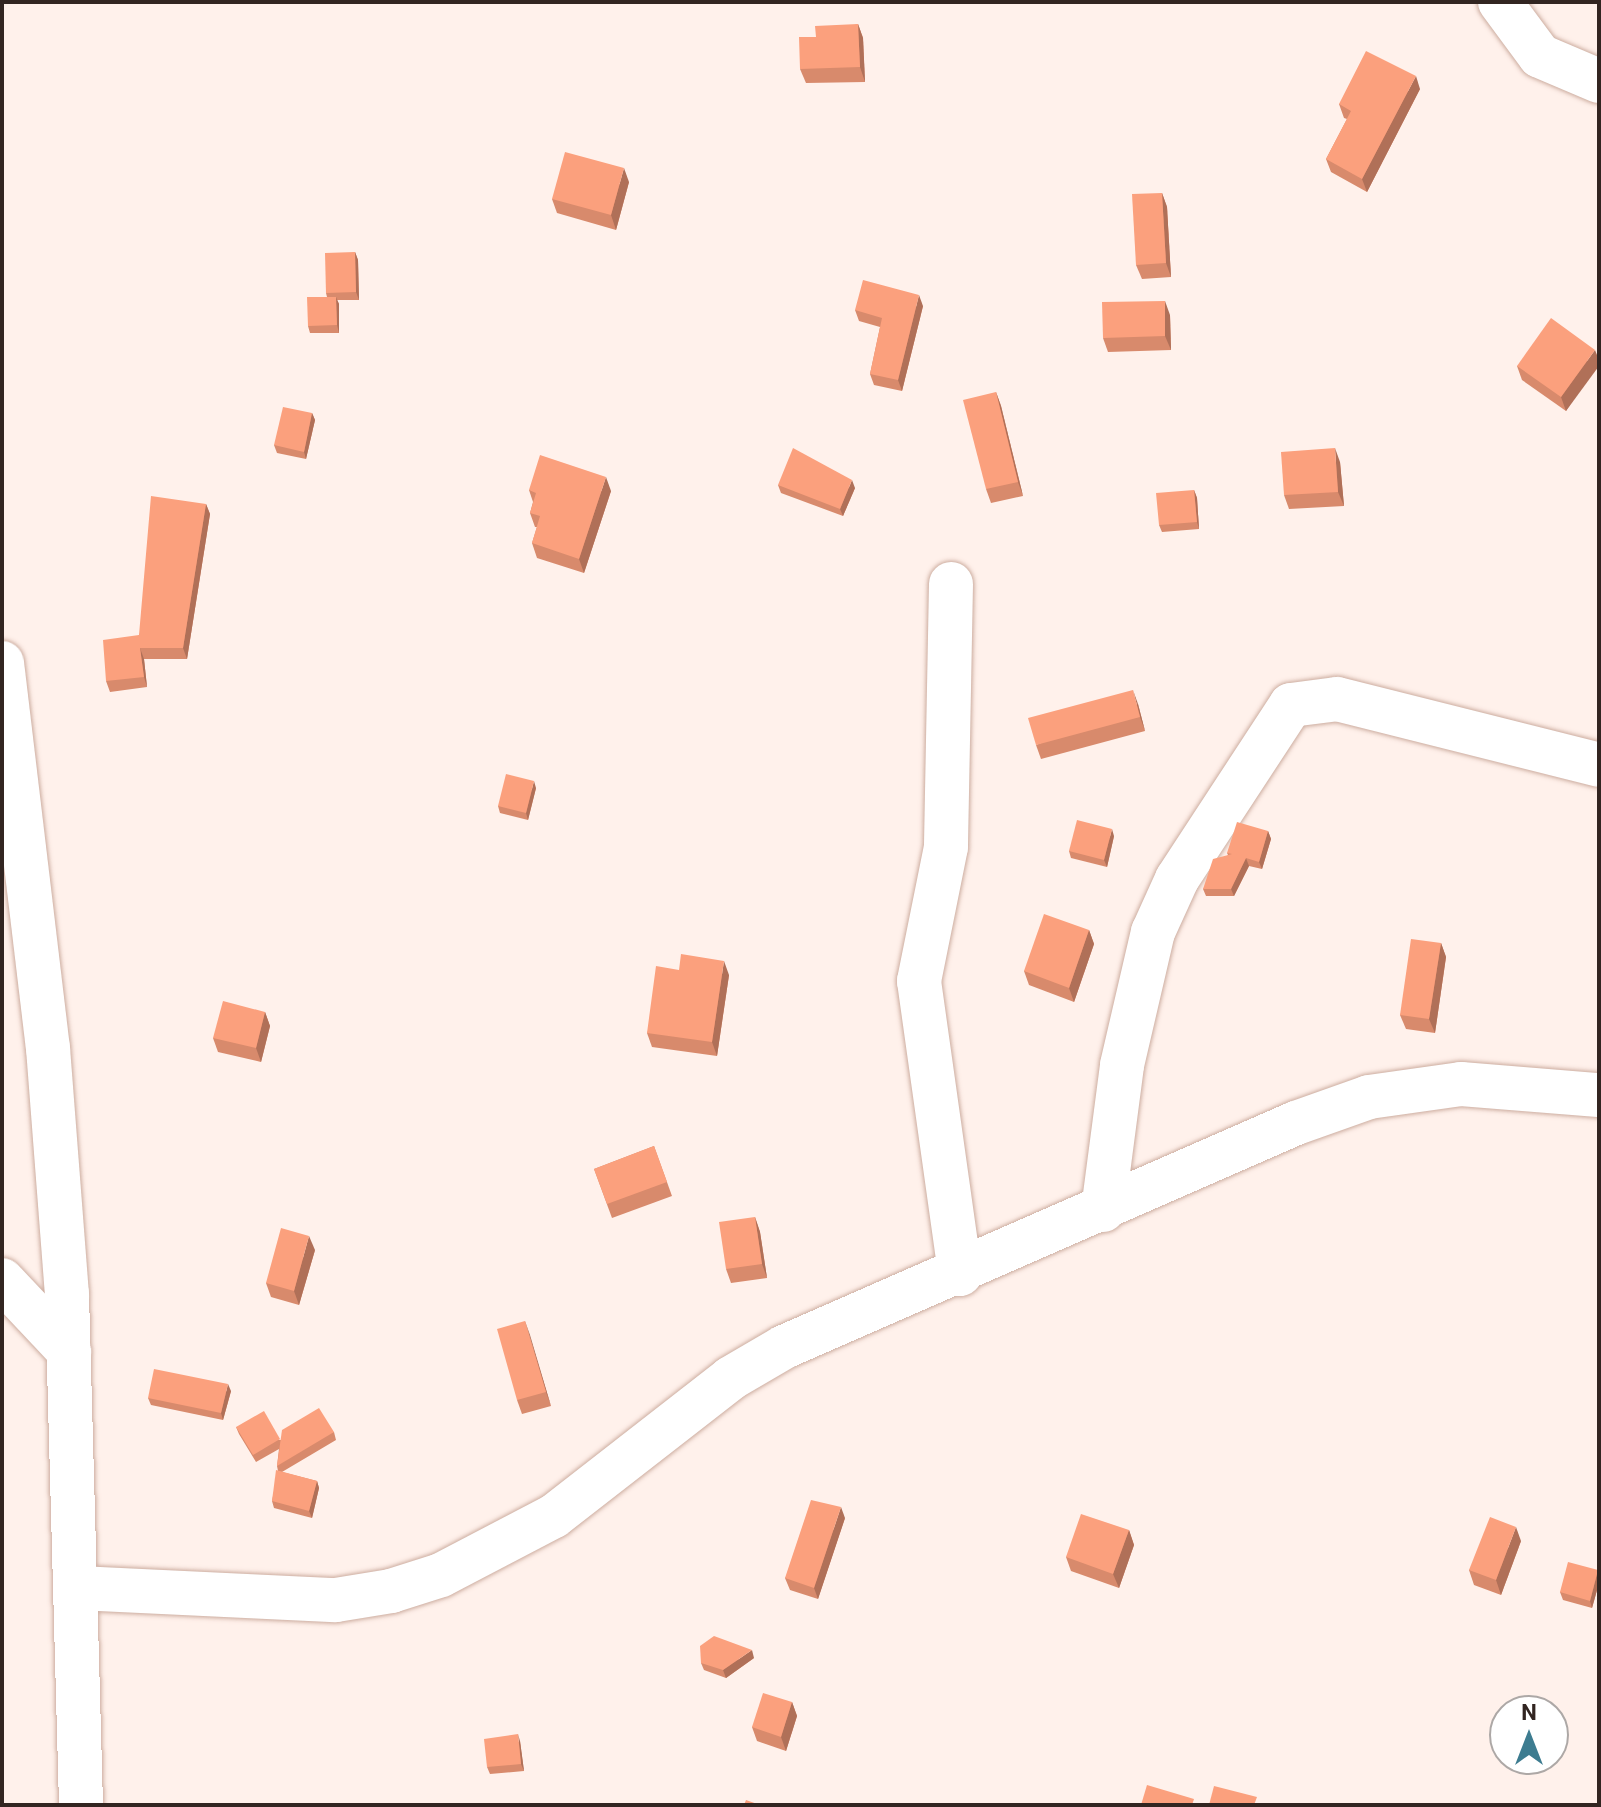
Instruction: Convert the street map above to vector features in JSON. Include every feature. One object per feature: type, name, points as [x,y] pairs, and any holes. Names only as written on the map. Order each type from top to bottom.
[{"type":"street","points":[[1500,2],[1540,56],[1599,81]]},
{"type":"street","points":[[951,584],[946,847],[919,981],[960,1274]]},
{"type":"street","points":[[2,663],[48,1048],[69,1351],[78,1588],[81,1805]]},
{"type":"street","points":[[1103,1210],[1122,1065],[1153,932],[1177,879],[1291,705],[1337,699],[1599,765]]},
{"type":"street","points":[[78,1588],[336,1600],[441,1575],[566,1509],[720,1386],[784,1347],[1369,1097],[1461,1084],[1599,1095]]},
{"type":"street","points":[[2,1280],[69,1351]]},
{"type":"building","points":[[858,24],[860,67],[800,69],[799,37],[816,37],[815,26]]},
{"type":"building","points":[[1366,51],[1416,76],[1362,179],[1326,159],[1351,111],[1339,104]]},
{"type":"building","points":[[565,152],[624,168],[611,215],[552,199]]},
{"type":"building","points":[[1162,193],[1166,263],[1136,265],[1132,194]]},
{"type":"building","points":[[355,252],[356,292],[326,293],[325,253]]},
{"type":"building","points":[[863,280],[919,295],[898,380],[870,374],[882,318],[855,310]]},
{"type":"building","points":[[307,297],[336,297],[337,325],[308,326]]},
{"type":"building","points":[[1165,301],[1165,336],[1103,338],[1102,302]]},
{"type":"building","points":[[1551,318],[1595,350],[1561,397],[1517,366]]},
{"type":"building","points":[[996,392],[1018,482],[986,489],[963,400]]},
{"type":"building","points":[[283,407],[312,413],[304,452],[274,445]]},
{"type":"building","points":[[793,448],[852,480],[840,509],[778,485]]},
{"type":"building","points":[[1335,448],[1338,492],[1284,495],[1281,452]]},
{"type":"building","points":[[540,455],[606,477],[579,559],[532,543],[540,516],[530,513],[536,493],[529,490]]},
{"type":"building","points":[[1194,490],[1197,522],[1159,525],[1156,493]]},
{"type":"building","points":[[151,496],[206,504],[183,648],[140,648],[144,677],[106,681],[103,640],[139,635]]},
{"type":"building","points":[[1133,690],[1140,717],[1036,745],[1028,718]]},
{"type":"building","points":[[506,774],[534,781],[526,813],[498,806]]},
{"type":"building","points":[[1077,820],[1112,829],[1104,860],[1069,851]]},
{"type":"building","points":[[1237,822],[1268,831],[1259,862],[1246,858],[1231,889],[1203,889],[1213,859],[1232,854],[1227,853]]},
{"type":"building","points":[[1044,914],[1089,930],[1069,988],[1024,971]]},
{"type":"building","points":[[1411,939],[1441,943],[1429,1019],[1400,1015]]},
{"type":"building","points":[[681,954],[724,961],[712,1042],[647,1033],[656,966],[679,970]]},
{"type":"building","points":[[223,1001],[265,1012],[256,1048],[213,1038]]},
{"type":"building","points":[[654,1146],[667,1182],[607,1204],[594,1169]]},
{"type":"building","points":[[755,1217],[762,1264],[726,1269],[719,1222]]},
{"type":"building","points":[[281,1228],[309,1236],[294,1291],[266,1283]]},
{"type":"building","points":[[525,1321],[546,1392],[517,1400],[497,1329]]},
{"type":"building","points":[[154,1369],[228,1384],[221,1413],[148,1398]]},
{"type":"building","points":[[319,1408],[334,1432],[277,1466],[282,1430]]},
{"type":"building","points":[[264,1411],[280,1439],[253,1455],[236,1427]]},
{"type":"building","points":[[276,1470],[317,1481],[309,1511],[272,1501]]},
{"type":"building","points":[[811,1500],[841,1507],[814,1588],[785,1578]]},
{"type":"building","points":[[1081,1514],[1129,1530],[1113,1574],[1066,1557]]},
{"type":"building","points":[[1490,1517],[1516,1527],[1496,1580],[1469,1570]]},
{"type":"building","points":[[1568,1562],[1598,1570],[1590,1601],[1560,1592]]},
{"type":"building","points":[[714,1636],[752,1650],[723,1670],[701,1663],[700,1646]]},
{"type":"building","points":[[763,1693],[792,1702],[781,1737],[752,1727]]},
{"type":"building","points":[[518,1734],[521,1764],[487,1767],[484,1739]]},
{"type":"building","points":[[1147,1785],[1194,1799],[1192,1805],[1141,1805]]},
{"type":"building","points":[[1214,1786],[1257,1797],[1254,1805],[1209,1805]]}]
